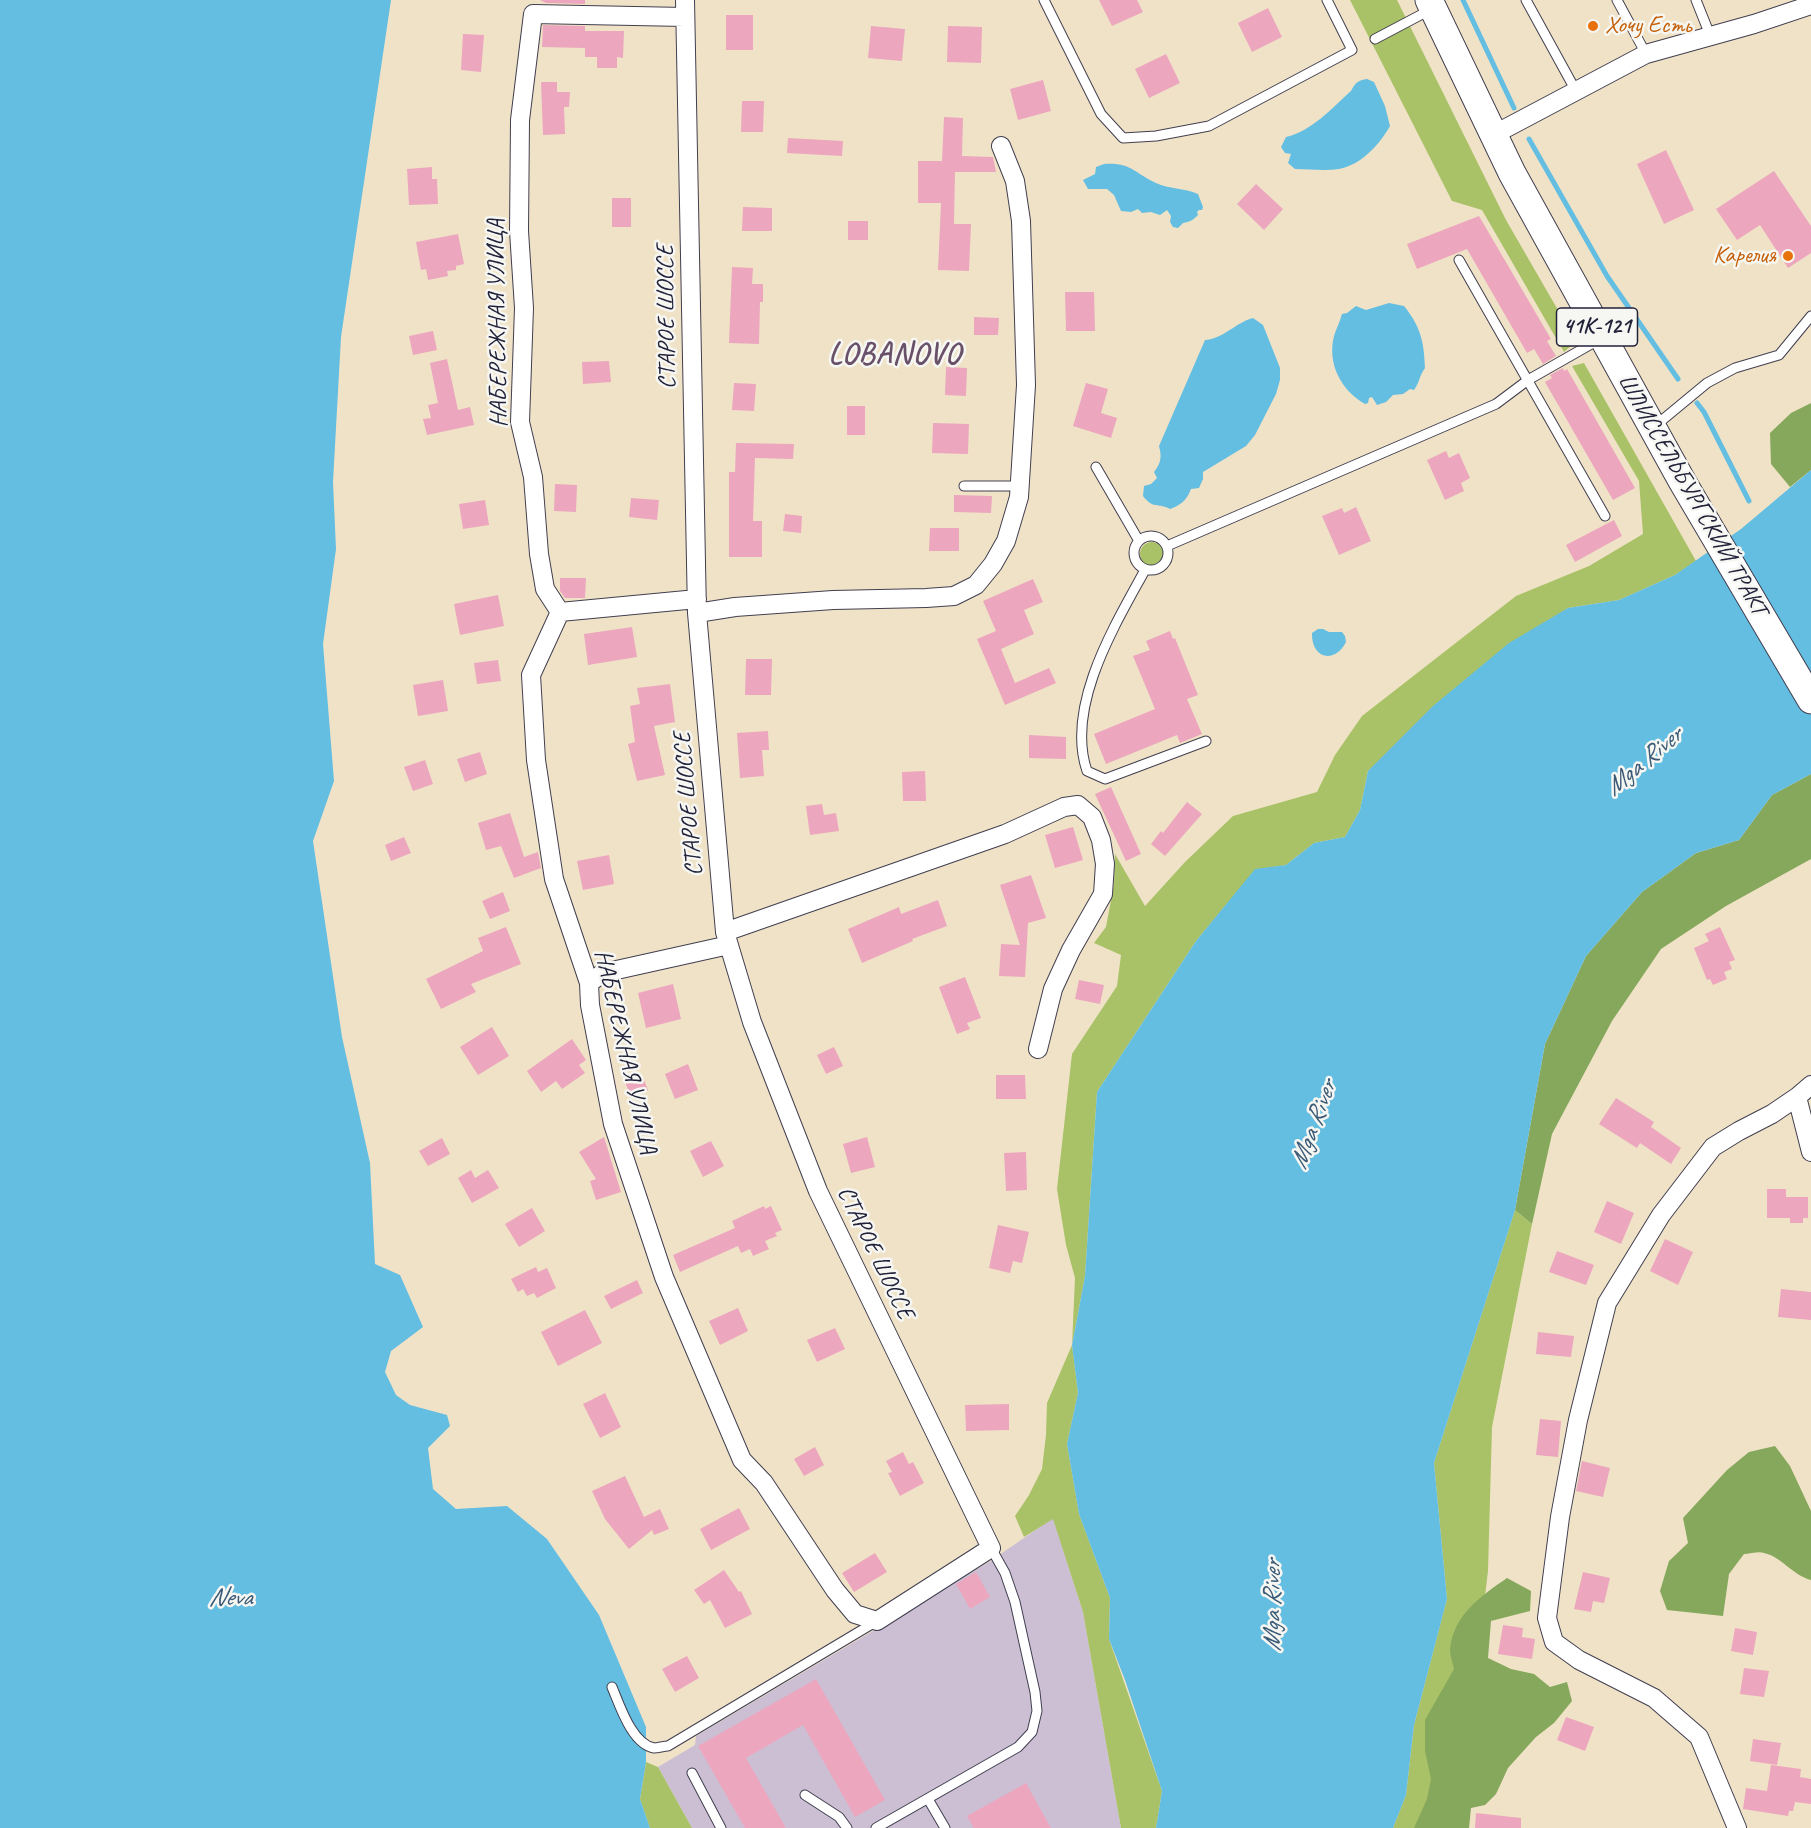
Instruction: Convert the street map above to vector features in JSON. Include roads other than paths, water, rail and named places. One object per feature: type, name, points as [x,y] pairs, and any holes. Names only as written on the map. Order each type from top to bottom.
[{"type":"main road","name":"ШЛИССЕЛЬБУРГСКИЙ ТРАКТ","points":[[1430,4],[1493,135],[1602,337],[1682,481],[1811,700]]},
{"type":"street","points":[[1493,135],[1646,54],[1754,24],[1811,5]]},
{"type":"street","name":"СТАРОЕ ШОССЕ","points":[[685,8],[697,606],[727,938],[752,1022],[818,1191],[991,1548]]},
{"type":"street","name":"НАБЕРЕЖНАЯ УЛИЦА","points":[[685,8],[533,14],[520,120],[519,231],[524,308],[520,422],[533,477],[538,554],[545,589],[560,612],[531,675],[536,760],[554,879],[589,983],[590,1005],[613,1124],[664,1277],[742,1460],[764,1483],[791,1526],[855,1614],[877,1621]]},
{"type":"street","points":[[560,612],[927,598],[954,596],[976,585],[993,564],[1006,541],[1019,496],[1026,385],[1021,221],[1015,181],[1001,146]]},
{"type":"street","points":[[589,983],[603,973],[727,938],[1005,834],[1064,807],[1078,805],[1092,817],[1101,840],[1105,864],[1103,894],[1071,950],[1053,990],[1038,1049]]},
{"type":"street","points":[[1737,1828],[1699,1737],[1654,1698],[1579,1660],[1554,1642],[1547,1617],[1560,1517],[1578,1420],[1607,1303],[1661,1215],[1713,1148],[1804,1091],[1811,1152]]},
{"type":"street","points":[[877,1621],[991,1548]]},
{"type":"lane","points":[[1044,0],[1101,114],[1123,138],[1156,136],[1209,126],[1352,50],[1327,0]]},
{"type":"lane","points":[[1526,0],[1576,91]]},
{"type":"lane","points":[[1617,0],[1646,54]]},
{"type":"lane","points":[[1696,0],[1710,35]]},
{"type":"lane","points":[[1375,39],[1430,4]]},
{"type":"lane","points":[[1459,260],[1605,516]]},
{"type":"lane","points":[[1653,428],[1707,383],[1735,368],[1779,354],[1811,316]]},
{"type":"lane","points":[[1167,546],[1496,404],[1528,380],[1602,337]]},
{"type":"lane","points":[[1095,467],[1139,541]]},
{"type":"lane","points":[[964,486],[1019,486]]},
{"type":"lane","points":[[1151,536],[1163,541],[1167,546],[1167,560],[1164,566],[1158,570],[1145,570],[1139,566],[1134,554],[1139,541],[1151,536]]},
{"type":"lane","points":[[1145,570],[1114,627],[1095,672],[1083,714],[1082,755],[1087,771],[1105,779],[1206,741]]},
{"type":"lane","points":[[879,1827],[1018,1747],[1032,1732],[1037,1711],[1035,1692],[1015,1602],[1005,1574],[991,1548]]},
{"type":"lane","points":[[612,1688],[623,1714],[639,1741],[655,1748],[668,1746],[877,1621]]},
{"type":"lane","points":[[692,1773],[721,1828]]},
{"type":"lane","points":[[805,1796],[839,1816],[847,1828]]},
{"type":"lane","points":[[928,1799],[945,1828]]},
{"type":"water","name":"Neva","points":[[0,0],[391,0],[341,337],[333,482],[336,549],[323,644],[334,781],[313,841],[342,1037],[370,1163],[375,1264],[400,1275],[423,1327],[391,1351],[385,1372],[396,1395],[410,1405],[447,1415],[450,1426],[428,1448],[433,1489],[456,1509],[507,1506],[547,1539],[599,1615],[646,1727],[646,1762],[640,1799],[650,1828],[0,1828]]},
{"type":"water","points":[[1367,79],[1374,82],[1385,106],[1390,126],[1381,140],[1355,163],[1339,169],[1295,169],[1288,163],[1291,154],[1285,153],[1281,147],[1286,137],[1313,124],[1351,91],[1357,82]]},
{"type":"water","points":[[1104,164],[1127,166],[1161,185],[1198,194],[1202,210],[1178,228],[1173,227],[1167,210],[1160,215],[1151,212],[1142,213],[1138,209],[1131,212],[1121,211],[1114,195],[1107,189],[1088,189],[1083,180],[1095,174],[1096,167]]},
{"type":"water","points":[[1389,303],[1404,306],[1418,328],[1424,350],[1425,368],[1414,390],[1410,389],[1403,394],[1393,395],[1386,402],[1377,405],[1372,397],[1365,404],[1349,391],[1338,375],[1334,366],[1332,346],[1334,336],[1342,314],[1356,306],[1366,310]]},
{"type":"water","points":[[1253,318],[1263,325],[1280,368],[1280,380],[1276,394],[1255,435],[1246,446],[1203,472],[1199,488],[1191,489],[1180,504],[1170,509],[1150,503],[1143,496],[1144,486],[1151,484],[1157,478],[1154,472],[1160,460],[1159,446],[1205,340],[1218,337],[1240,323]]},
{"type":"water","name":"Mga River","points":[[1811,470],[1811,774],[1772,795],[1739,840],[1696,853],[1642,892],[1586,956],[1545,1044],[1515,1210],[1434,1463],[1447,1599],[1414,1725],[1406,1795],[1393,1828],[1156,1828],[1162,1791],[1109,1639],[1110,1598],[1079,1514],[1067,1444],[1078,1393],[1072,1345],[1085,1276],[1097,1092],[1196,941],[1255,869],[1286,865],[1314,843],[1345,837],[1360,810],[1368,771],[1433,706],[1509,643],[1568,608],[1619,600],[1675,575],[1741,529]]},
{"type":"water","points":[[1318,629],[1342,632],[1346,642],[1336,654],[1325,656],[1319,653],[1313,642],[1312,633]]},
{"type":"waterway","points":[[1463,0],[1514,108]]},
{"type":"waterway","points":[[1529,139],[1607,276],[1678,379]]},
{"type":"waterway","points":[[1697,403],[1704,412],[1749,501]]},
{"type":"place","name":"Хочу Есть","points":[[1593,26]]},
{"type":"place","name":"Карелия","points":[[1788,256]]},
{"type":"district","name":"LOBANOVO","points":[[895,355]]}]
